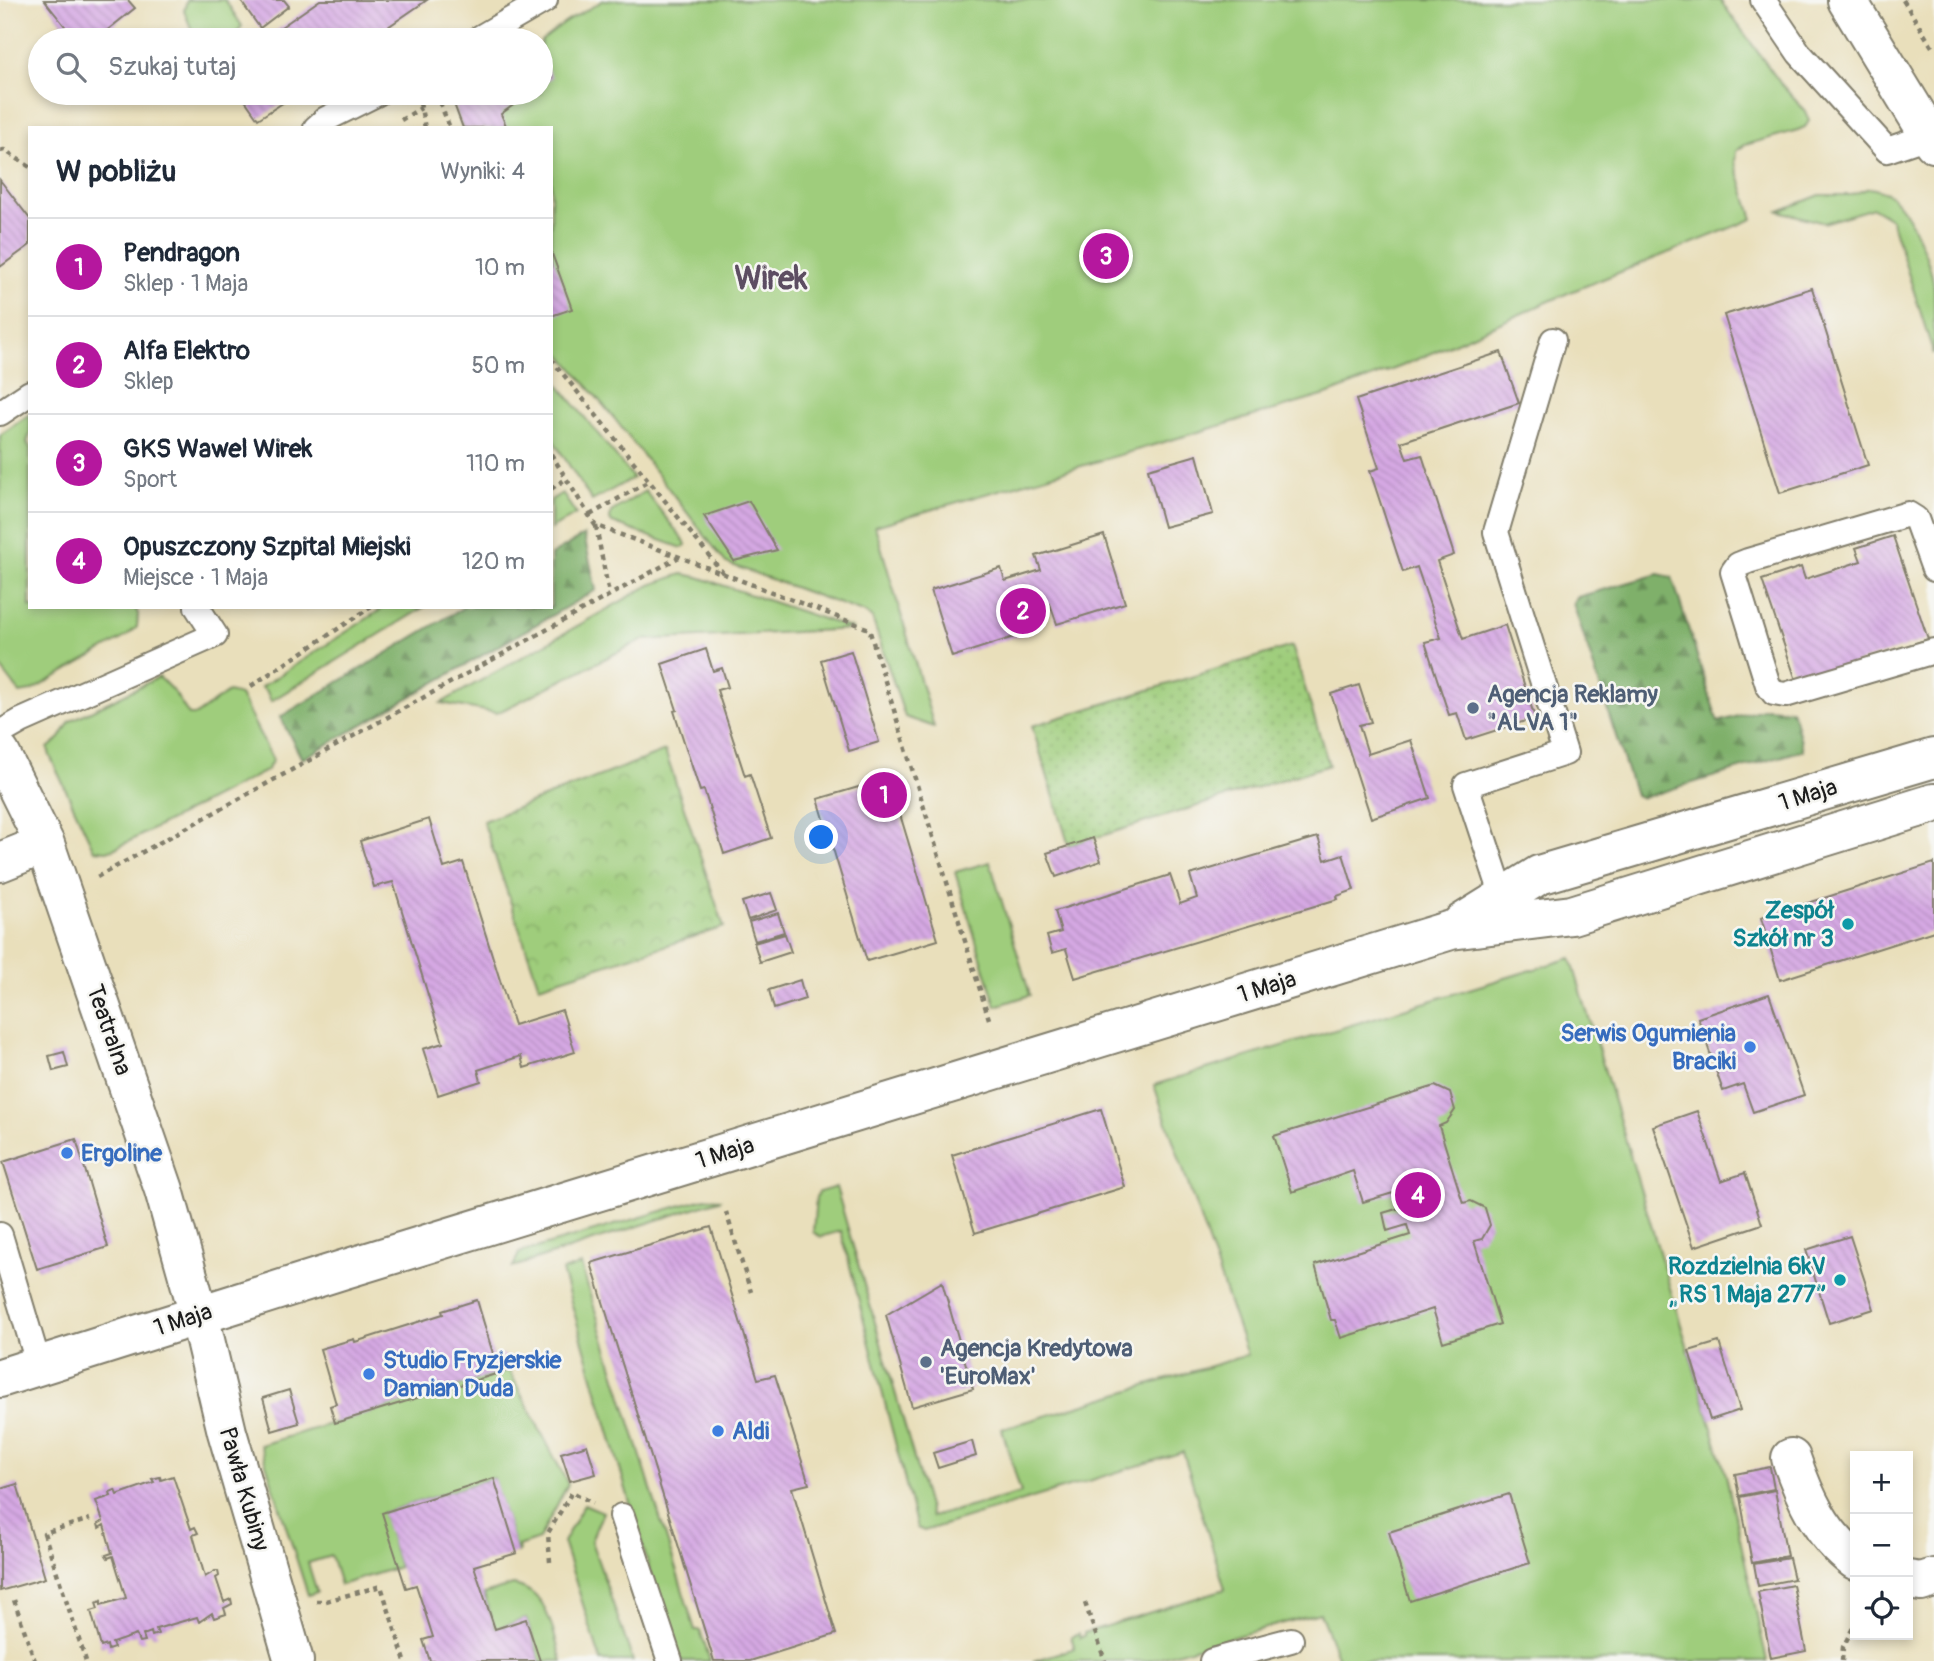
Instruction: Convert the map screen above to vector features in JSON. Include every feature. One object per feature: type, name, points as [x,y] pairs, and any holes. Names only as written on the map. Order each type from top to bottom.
[{"type":"street","points":[[1847,0],[1933,137]]},
{"type":"street","name":"Teatralna","points":[[0,753],[45,844],[164,1190],[198,1315]]},
{"type":"street","name":"1 Maja","points":[[1451,930],[1539,875],[1934,758]]},
{"type":"street","name":"1 Maja","points":[[0,1378],[1451,930],[1572,915],[1934,803]]},
{"type":"street","points":[[0,862],[45,844]]},
{"type":"street","name":"Pawła Kubiny","points":[[198,1315],[224,1422],[294,1661]]},
{"type":"street","points":[[1791,1458],[1815,1516],[1850,1555]]},
{"type":"street","points":[[1913,1581],[1921,1582],[1934,1578]]},
{"type":"lane","points":[[497,28],[545,0]]},
{"type":"lane","points":[[1763,0],[1799,53],[1887,150],[1933,137]]},
{"type":"lane","points":[[318,126],[354,105]]},
{"type":"lane","points":[[1503,897],[1466,785],[1565,753],[1496,532],[1553,340]]},
{"type":"lane","points":[[0,414],[28,394]]},
{"type":"lane","points":[[1934,569],[1919,525],[1908,513],[1748,561],[1738,565],[1733,572],[1768,685],[1774,693],[1785,695],[1934,650]]},
{"type":"lane","points":[[0,733],[21,721],[215,635],[198,609]]},
{"type":"lane","points":[[0,1234],[39,1366]]},
{"type":"lane","points":[[622,1516],[670,1661]]},
{"type":"lane","points":[[1212,1661],[1291,1640]]},
{"type":"path","points":[[1903,0],[1934,50]]},
{"type":"path","points":[[420,105],[425,126]]},
{"type":"path","points":[[441,105],[449,126]]},
{"type":"path","points":[[397,122],[421,108]]},
{"type":"path","points":[[0,151],[4,150],[28,166]]},
{"type":"path","points":[[553,361],[723,573]]},
{"type":"path","points":[[553,457],[595,525],[609,594]]},
{"type":"path","points":[[553,488],[566,479]]},
{"type":"path","points":[[590,516],[649,481]]},
{"type":"path","points":[[595,525],[869,629],[989,1018]]},
{"type":"path","points":[[95,878],[680,557]]},
{"type":"path","points":[[251,686],[368,609]]},
{"type":"path","points":[[726,1212],[751,1292]]},
{"type":"path","points":[[550,1562],[548,1532],[572,1492],[617,1516],[622,1516]]},
{"type":"path","points":[[86,1661],[44,1533],[90,1519]]},
{"type":"path","points":[[311,1599],[326,1601],[380,1586],[405,1661]]},
{"type":"path","points":[[14,1600],[34,1661]]},
{"type":"path","points":[[1085,1603],[1105,1661]]},
{"type":"path","points":[[1842,1661],[1843,1647],[1850,1634]]},
{"type":"green space","points":[[187,0],[225,0],[242,26],[191,28],[184,11]]},
{"type":"green space","points":[[604,0],[1720,0],[1781,84],[1805,111],[1809,121],[1805,127],[1798,130],[1745,145],[1736,151],[1735,162],[1753,219],[1568,293],[1402,366],[1326,395],[875,526],[934,727],[905,717],[872,618],[865,613],[726,563],[614,418],[553,344],[553,126],[462,126],[454,105],[553,105],[553,32]]},
{"type":"green space","points":[[1869,188],[1890,195],[1898,203],[1924,252],[1934,289],[1934,355],[1891,219],[1873,208],[1824,223],[1779,211],[1820,195],[1851,195]]},
{"type":"green space","points":[[553,378],[633,478],[592,501],[553,440]]},
{"type":"green space","points":[[28,415],[28,609],[136,609],[138,614],[137,627],[127,636],[31,691],[20,693],[0,667],[0,435]]},
{"type":"green space","points":[[645,491],[685,542],[686,545],[682,548],[610,520],[611,512]]},
{"type":"green space","points":[[562,493],[576,514],[553,528],[553,499]]},
{"type":"green space","points":[[584,535],[596,590],[302,759],[280,717],[461,609],[553,609],[553,554]]},
{"type":"green space","points":[[682,574],[853,629],[642,640],[497,713],[441,703],[650,585]]},
{"type":"green space","points":[[1658,574],[1672,577],[1718,722],[1766,708],[1791,710],[1803,750],[1642,798],[1635,795],[1573,603],[1578,597]]},
{"type":"green space","points":[[382,609],[421,609],[271,701],[261,687]]},
{"type":"green space","points":[[1292,646],[1329,765],[1069,846],[1032,726]]},
{"type":"green space","points":[[159,677],[174,692],[189,715],[196,715],[228,692],[240,695],[273,760],[266,771],[118,847],[107,851],[94,850],[48,748],[60,738],[70,721]]},
{"type":"green space","points":[[665,751],[724,927],[539,986],[483,821]]},
{"type":"green space","points":[[990,862],[1030,995],[996,1006],[955,872]]},
{"type":"green space","points":[[1571,958],[1726,1475],[1767,1661],[1339,1661],[1320,1613],[1147,1661],[1033,1661],[1075,1648],[1071,1637],[1079,1634],[1080,1638],[1084,1633],[1225,1589],[1183,1452],[924,1531],[917,1528],[841,1231],[820,1237],[813,1232],[816,1197],[819,1192],[836,1187],[931,1517],[1021,1493],[1002,1429],[1247,1355],[1154,1085]]},
{"type":"green space","points":[[706,1198],[722,1199],[513,1267],[519,1253]]},
{"type":"green space","points":[[581,1265],[695,1630],[700,1630],[710,1661],[681,1661],[657,1595],[562,1271]]},
{"type":"green space","points":[[509,1370],[568,1484],[539,1539],[518,1546],[517,1553],[493,1478],[383,1513],[399,1567],[340,1585],[331,1556],[308,1563],[317,1592],[308,1595],[260,1445]]},
{"type":"green space","points":[[584,1504],[603,1512],[591,1541],[633,1661],[601,1661],[563,1542]]},
{"type":"green space","points":[[513,1585],[525,1589],[542,1604],[552,1625],[562,1661],[540,1661],[526,1619],[495,1629],[484,1594]]},
{"type":"building","points":[[44,0],[128,0],[135,8],[110,28],[66,28]]},
{"type":"building","points":[[240,0],[284,0],[289,6],[260,28]]},
{"type":"building","points":[[320,0],[427,0],[386,28],[280,28]]},
{"type":"building","points":[[248,105],[280,105],[258,119]]},
{"type":"building","points":[[454,105],[513,105],[501,114],[506,126],[462,126]]},
{"type":"building","points":[[0,180],[28,216],[28,246],[0,267]]},
{"type":"building","points":[[553,257],[572,309],[553,315]]},
{"type":"building","points":[[1812,288],[1868,465],[1780,493],[1724,315]]},
{"type":"building","points":[[1501,352],[1519,403],[1401,442],[1407,459],[1422,455],[1454,555],[1437,561],[1463,639],[1505,625],[1535,718],[1466,740],[1457,713],[1449,715],[1425,642],[1441,638],[1417,567],[1403,572],[1370,471],[1379,468],[1356,400]]},
{"type":"building","points":[[1197,455],[1213,514],[1164,527],[1148,469]]},
{"type":"building","points":[[749,501],[777,550],[734,561],[704,516]]},
{"type":"building","points":[[1104,535],[1125,603],[1057,624],[1050,604],[1014,615],[1020,635],[952,657],[931,590],[1001,568],[1005,581],[1041,570],[1036,556]]},
{"type":"building","points":[[1893,536],[1928,639],[1797,683],[1762,580],[1801,567],[1805,579],[1861,561],[1856,548]]},
{"type":"building","points":[[706,649],[713,671],[722,668],[728,687],[717,690],[745,776],[750,774],[771,838],[724,854],[704,790],[700,791],[662,664]]},
{"type":"building","points":[[851,651],[879,742],[849,751],[821,660]]},
{"type":"building","points":[[1359,685],[1371,722],[1359,725],[1368,754],[1411,740],[1430,798],[1371,818],[1331,694]]},
{"type":"building","points":[[889,778],[938,940],[867,961],[818,799]]},
{"type":"building","points":[[429,819],[444,868],[463,862],[514,1025],[562,1010],[575,1052],[524,1068],[521,1056],[478,1070],[481,1081],[438,1095],[423,1049],[443,1043],[393,882],[374,887],[360,841]]},
{"type":"building","points":[[1318,837],[1325,860],[1343,854],[1354,890],[1337,896],[1338,899],[1075,978],[1066,949],[1052,953],[1047,936],[1061,932],[1055,911],[1170,875],[1180,904],[1197,898],[1190,875]]},
{"type":"building","points":[[1093,838],[1101,861],[1056,877],[1047,853]]},
{"type":"building","name":"Zespół Szkół nr 3","points":[[1934,863],[1934,931],[1780,980],[1761,918]]},
{"type":"building","points":[[771,893],[777,910],[748,920],[742,902]]},
{"type":"building","points":[[778,913],[784,932],[755,941],[749,922]]},
{"type":"building","points":[[785,934],[791,952],[760,962],[754,943]]},
{"type":"building","points":[[800,980],[805,999],[774,1009],[769,990]]},
{"type":"building","points":[[1769,994],[1804,1095],[1753,1112],[1743,1084],[1723,1091],[1698,1018]]},
{"type":"building","points":[[64,1052],[68,1067],[53,1071],[49,1056]]},
{"type":"building","points":[[1435,1086],[1450,1093],[1455,1110],[1446,1123],[1439,1126],[1463,1203],[1471,1201],[1485,1208],[1490,1225],[1482,1239],[1474,1241],[1500,1324],[1443,1342],[1433,1309],[1341,1338],[1335,1320],[1331,1320],[1315,1265],[1410,1235],[1407,1225],[1387,1231],[1383,1213],[1403,1207],[1399,1197],[1395,1198],[1393,1193],[1363,1202],[1353,1171],[1292,1192],[1274,1136]]},
{"type":"building","points":[[1101,1109],[1125,1187],[975,1233],[952,1155]]},
{"type":"building","points":[[1697,1111],[1721,1181],[1745,1173],[1762,1224],[1694,1247],[1653,1126]]},
{"type":"building","points":[[76,1139],[108,1247],[37,1269],[3,1162]]},
{"type":"building","name":"Aldi","points":[[711,1227],[758,1379],[775,1375],[809,1484],[792,1488],[836,1634],[750,1661],[714,1661],[591,1263]]},
{"type":"building","name":"Rozdzielnia 6kV „RS 1 Maja 277”","points":[[1850,1236],[1874,1309],[1829,1323],[1806,1250]]},
{"type":"building","points":[[942,1282],[973,1389],[912,1407],[886,1315]]},
{"type":"building","points":[[477,1300],[494,1357],[504,1354],[509,1370],[335,1423],[330,1406],[336,1404],[320,1349],[354,1339],[355,1342],[443,1314],[442,1311]]},
{"type":"building","points":[[1719,1342],[1740,1410],[1710,1420],[1689,1351]]},
{"type":"building","points":[[289,1390],[299,1423],[272,1431],[263,1398]]},
{"type":"building","points":[[972,1441],[976,1456],[938,1468],[933,1453]]},
{"type":"building","points":[[587,1445],[596,1474],[570,1481],[561,1453]]},
{"type":"building","points":[[1770,1467],[1774,1489],[1739,1496],[1735,1474]]},
{"type":"building","points":[[173,1476],[191,1529],[195,1527],[198,1533],[193,1535],[205,1577],[218,1571],[219,1576],[216,1578],[224,1602],[231,1599],[232,1604],[224,1608],[226,1614],[214,1618],[212,1613],[199,1622],[197,1617],[156,1629],[158,1634],[152,1636],[151,1632],[143,1635],[145,1641],[139,1642],[136,1635],[112,1643],[114,1648],[108,1650],[107,1645],[101,1647],[91,1611],[98,1609],[96,1603],[101,1601],[101,1605],[126,1598],[113,1556],[108,1558],[106,1555],[112,1553],[104,1525],[99,1528],[98,1524],[103,1521],[96,1501],[111,1496],[110,1492],[115,1490],[117,1495],[154,1482],[152,1479],[160,1477],[161,1480]]},
{"type":"building","points":[[494,1478],[517,1553],[474,1566],[495,1629],[526,1619],[540,1661],[430,1661],[423,1640],[433,1637],[425,1612],[416,1585],[406,1588],[382,1513]]},
{"type":"building","points":[[17,1484],[45,1578],[0,1591],[0,1489]]},
{"type":"building","points":[[1775,1490],[1787,1556],[1752,1563],[1740,1497]]},
{"type":"building","points":[[1509,1494],[1530,1563],[1410,1601],[1389,1532]]},
{"type":"building","points":[[1789,1558],[1794,1579],[1758,1586],[1754,1564]]},
{"type":"building","points":[[1793,1585],[1806,1651],[1771,1658],[1758,1592]]},
{"type":"place","name":"GKS Wawel Wirek","points":[[1106,256]]},
{"type":"place","name":"Alfa Elektro","points":[[1023,611]]},
{"type":"place","name":"Agencja Reklamy \"ALVA 1\"","points":[[1473,708]]},
{"type":"place","name":"Pendragon","points":[[884,795]]},
{"type":"place","name":"Zespół Szkół nr 3","points":[[1848,924]]},
{"type":"place","name":"Serwis Ogumienia Braciki","points":[[1750,1047]]},
{"type":"place","name":"Ergoline","points":[[67,1153]]},
{"type":"place","name":"Opuszczony Szpital Miejski","points":[[1418,1195]]},
{"type":"place","name":"Rozdzielnia 6kV „RS 1 Maja 277”","points":[[1840,1280]]},
{"type":"place","name":"Agencja Kredytowa 'EuroMax'","points":[[926,1362]]},
{"type":"place","name":"Studio Fryzjerskie Damian Duda","points":[[369,1374]]},
{"type":"place","name":"Aldi","points":[[718,1431]]},
{"type":"district","name":"Wirek","points":[[771,279]]}]
